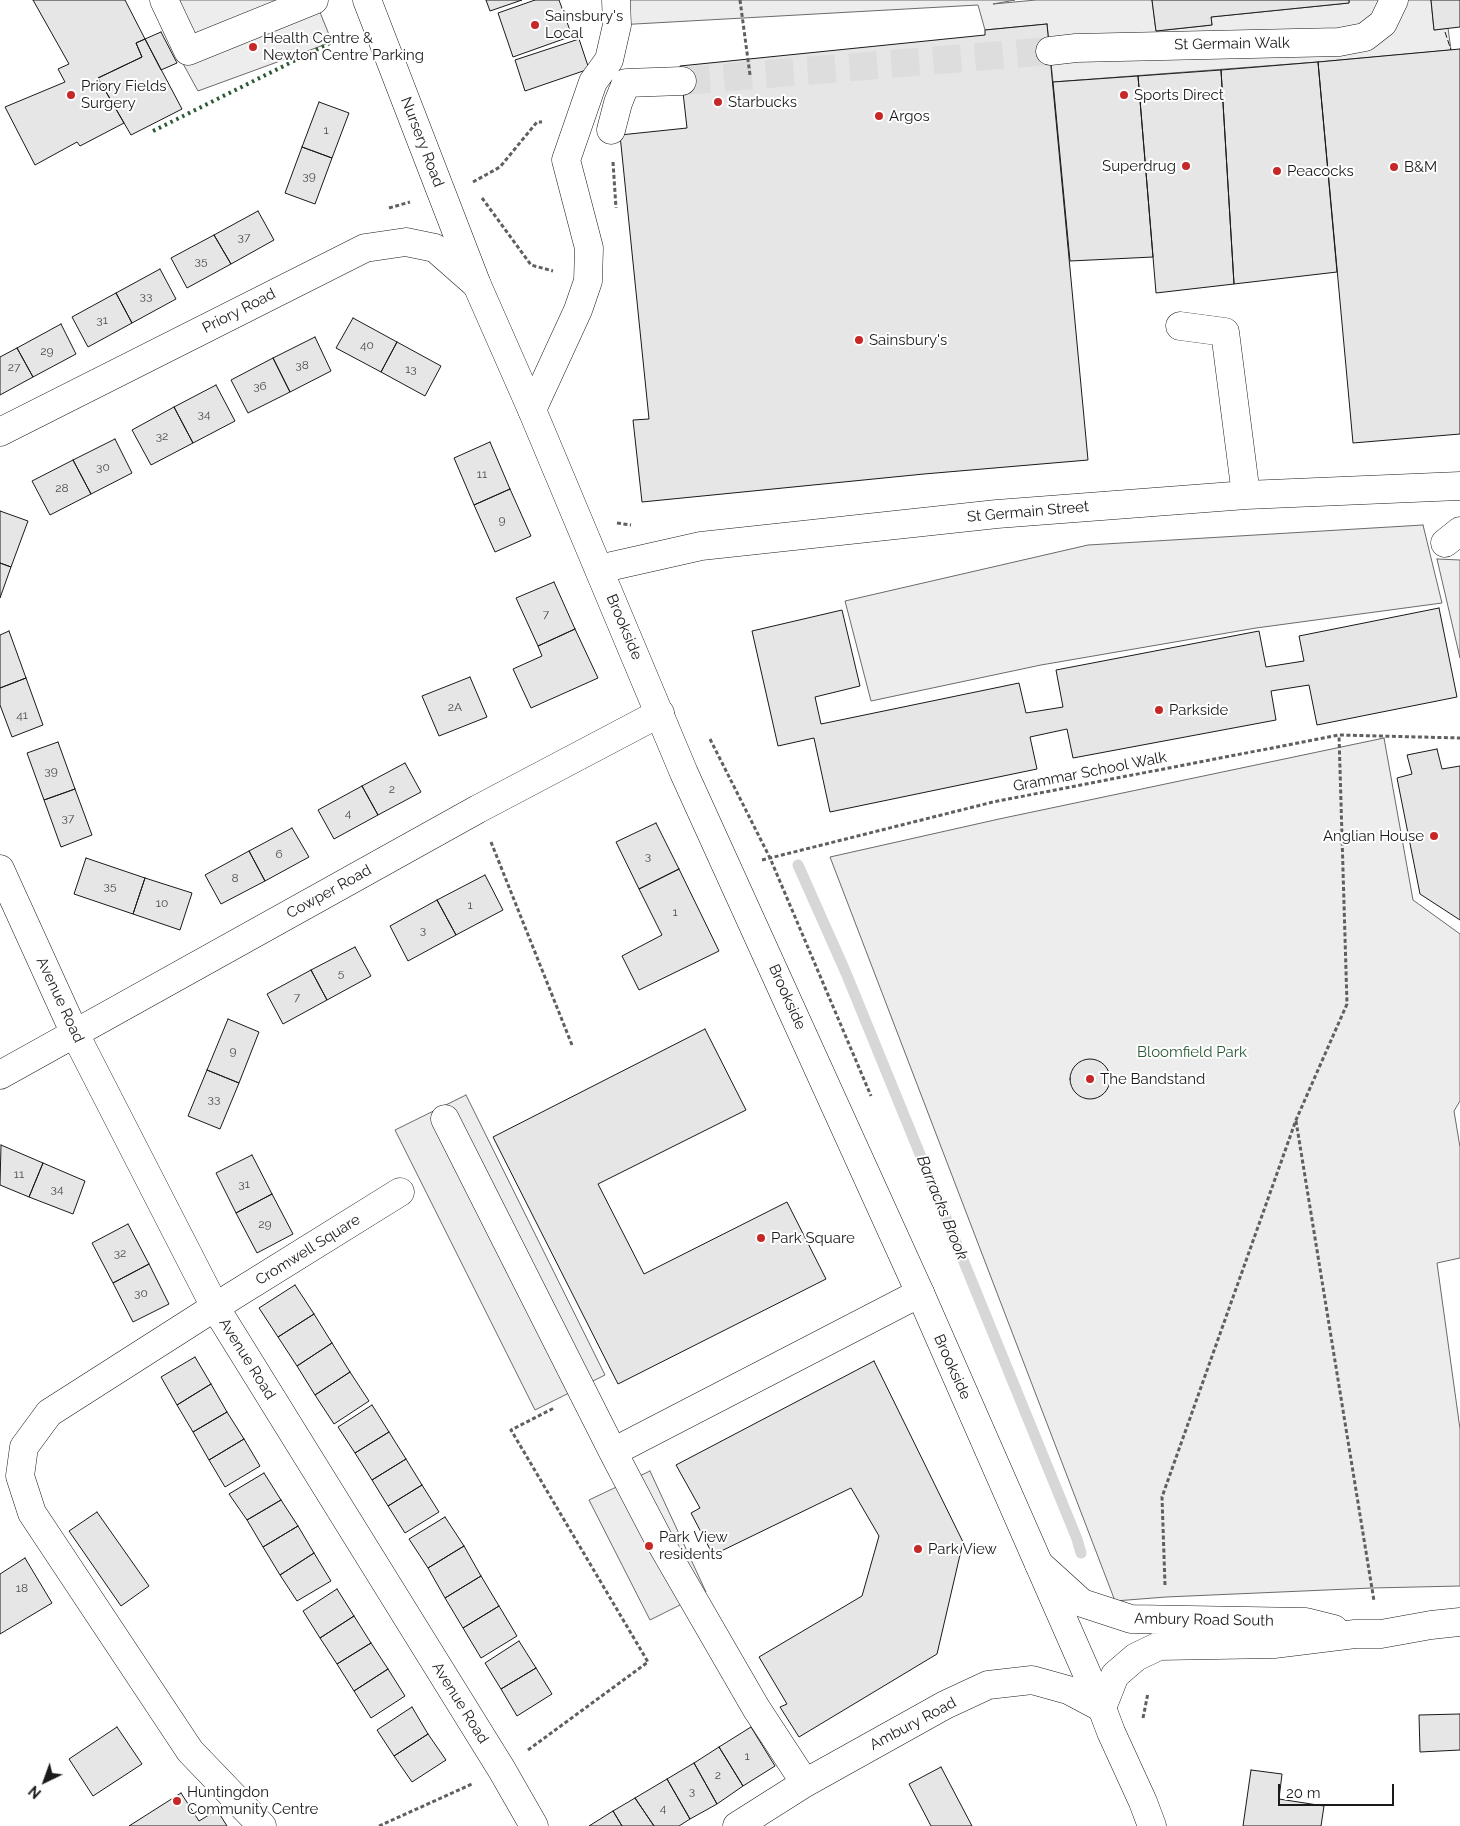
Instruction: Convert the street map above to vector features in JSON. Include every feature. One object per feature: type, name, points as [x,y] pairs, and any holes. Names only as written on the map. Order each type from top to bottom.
[{"type":"street","points":[[164,0],[188,51],[314,0]]},
{"type":"street","name":"Nursery Road","points":[[367,0],[477,285]]},
{"type":"street","points":[[532,410],[578,310],[588,281],[590,248],[566,160],[594,82],[609,60],[617,25],[616,0]]},
{"type":"street","name":"St Germain Walk","points":[[1050,51],[1076,48],[1339,42],[1365,37],[1383,23],[1394,0]]},
{"type":"street","points":[[611,130],[618,103],[626,83],[682,80]]},
{"type":"street","name":"Priory Road","points":[[0,432],[365,248],[406,242],[435,248],[477,285]]},
{"type":"street","name":"Brookside","points":[[477,285],[532,410],[684,773],[920,1294],[1152,1826]]},
{"type":"street","points":[[1180,326],[1225,332],[1246,495]]},
{"type":"street","name":"St Germain Street","points":[[599,569],[701,546],[997,514],[1246,495],[1460,486]]},
{"type":"street","name":"Cowper Road","points":[[0,1075],[478,809],[660,713]]},
{"type":"street","name":"Avenue Road","points":[[0,869],[75,1034],[215,1307],[502,1770],[534,1826]]},
{"type":"street","points":[[445,1119],[659,1540],[756,1708],[806,1783]]},
{"type":"street","name":"Cromwell Square","points":[[262,1826],[190,1751],[32,1513],[20,1476],[24,1447],[49,1413],[400,1192]]},
{"type":"street","points":[[613,1452],[920,1294]]},
{"type":"street","name":"Ambury Road South","points":[[1039,1564],[1082,1602],[1131,1619],[1306,1622],[1368,1634]]},
{"type":"street","name":"Ambury Road South","points":[[1102,1708],[1115,1676],[1136,1657],[1159,1646],[1274,1644],[1460,1622]]},
{"type":"street","name":"Ambury Road","points":[[737,1826],[806,1783],[945,1705],[988,1685],[1032,1680],[1068,1690],[1102,1708]]},
{"type":"path","points":[[740,0],[750,75]]},
{"type":"path","points":[[386,209],[474,181],[500,166],[537,122],[578,124]]},
{"type":"path","points":[[474,181],[476,188]]},
{"type":"path","points":[[479,194],[531,266],[588,281]]},
{"type":"path","points":[[1161,1620],[1166,1597],[1162,1497],[1296,1120],[1347,1004],[1339,735]]},
{"type":"path","name":"Grammar School Walk","points":[[730,871],[770,858],[993,802],[1339,735],[1460,738]]},
{"type":"path","points":[[478,809],[572,1046]]},
{"type":"path","points":[[1296,1120],[1368,1634]]},
{"type":"path","points":[[379,1826],[502,1770],[648,1662],[511,1430],[583,1392]]},
{"type":"shaded area","name":"Health Centre & Newton Centre Parking","points":[[164,0],[315,0],[332,42],[198,91],[181,60]]},
{"type":"shaded area","points":[[616,0],[1015,0],[993,4],[1036,0],[1152,0],[1156,31],[1212,25],[1211,17],[1349,3],[1349,0],[1431,0],[1434,30],[1448,28],[1451,50],[1053,82],[1047,24],[985,30],[978,5],[617,25]]},
{"type":"shaded area","points":[[1423,525],[1442,603],[1256,628],[1041,665],[871,701],[845,601],[1088,545]]},
{"type":"shaded area","points":[[1437,559],[1460,560],[1460,658]]},
{"type":"shaded area","name":"Bloomfield Park","points":[[1384,738],[1413,900],[1460,934],[1460,1101],[1454,1111],[1460,1147],[1460,1258],[1437,1263],[1460,1429],[1460,1586],[1372,1588],[1115,1601],[830,857],[999,819]]},
{"type":"shaded area","points":[[466,1095],[605,1375],[535,1410],[395,1130]]},
{"type":"shaded area","name":"Park View residents","points":[[650,1471],[706,1592],[650,1620],[589,1500]]},
{"type":"building","name":"Priory Fields Surgery","points":[[33,0],[125,0],[145,39],[136,43],[142,57],[98,78],[124,123],[80,146],[77,142],[35,165],[5,107],[65,82],[58,69],[69,64]]},
{"type":"building","points":[[486,0],[522,0],[490,11]]},
{"type":"building","name":"Sainsbury's Local","points":[[535,0],[559,0],[572,36],[513,57],[498,13]]},
{"type":"building","points":[[1152,0],[1349,0],[1349,3],[1211,17],[1212,25],[1156,31]]},
{"type":"building","points":[[1431,0],[1460,0],[1460,27],[1434,30]]},
{"type":"building","name":"Sainsbury's","points":[[1047,24],[1088,460],[642,502],[633,420],[649,419],[620,135],[687,128],[680,66],[985,35],[985,30]]},
{"type":"building","points":[[161,32],[177,63],[161,70],[145,39]]},
{"type":"building","points":[[145,39],[182,109],[131,135],[98,78],[142,57],[136,43]]},
{"type":"building","points":[[579,39],[589,69],[525,91],[515,60]]},
{"type":"building","name":"B&M","points":[[1460,49],[1460,434],[1353,443],[1318,62]]},
{"type":"building","name":"Peacocks","points":[[1318,62],[1337,272],[1234,284],[1221,70]]},
{"type":"building","name":"Superdrug","points":[[1221,70],[1234,284],[1156,293],[1138,76]]},
{"type":"building","points":[[1138,76],[1153,257],[1070,261],[1053,82]]},
{"type":"building","points":[[319,102],[349,113],[332,158],[302,147]]},
{"type":"building","points":[[302,147],[332,158],[315,204],[285,193]]},
{"type":"building","points":[[258,211],[274,240],[231,264],[214,235]]},
{"type":"building","points":[[214,235],[231,264],[187,288],[171,258]]},
{"type":"building","points":[[160,269],[176,299],[132,323],[116,293]]},
{"type":"building","points":[[116,293],[132,323],[88,347],[72,317]]},
{"type":"building","points":[[353,318],[397,342],[381,372],[336,348]]},
{"type":"building","points":[[61,324],[76,354],[33,377],[17,348]]},
{"type":"building","points":[[315,337],[331,371],[290,392],[273,358]]},
{"type":"building","points":[[397,342],[441,366],[425,396],[381,372]]},
{"type":"building","points":[[17,348],[33,377],[0,395],[0,357]]},
{"type":"building","points":[[273,358],[290,392],[248,413],[231,380]]},
{"type":"building","points":[[216,385],[235,421],[193,443],[174,407]]},
{"type":"building","points":[[174,407],[193,443],[151,465],[132,430]]},
{"type":"building","points":[[115,439],[132,473],[91,494],[73,460]]},
{"type":"building","points":[[490,442],[510,489],[474,505],[454,458]]},
{"type":"building","points":[[73,460],[91,494],[50,515],[32,481]]},
{"type":"building","points":[[510,489],[531,536],[495,552],[474,505]]},
{"type":"building","points":[[0,511],[28,521],[11,567],[0,563]]},
{"type":"building","points":[[0,563],[11,567],[0,598]]},
{"type":"building","points":[[554,582],[575,629],[538,646],[516,598]]},
{"type":"building","name":"Parkside","points":[[1439,608],[1457,697],[1317,725],[1309,685],[1271,691],[1276,720],[1073,758],[1067,729],[1030,737],[1037,769],[830,812],[814,738],[778,746],[752,631],[842,610],[860,686],[815,697],[821,724],[1019,683],[1026,713],[1063,707],[1056,670],[1259,631],[1266,667],[1304,661],[1299,636]]},
{"type":"building","points":[[575,629],[598,678],[531,708],[513,669],[542,656],[538,646]]},
{"type":"building","points":[[9,631],[26,678],[0,688],[0,635]]},
{"type":"building","points":[[470,677],[487,717],[439,736],[422,696]]},
{"type":"building","points":[[26,678],[43,725],[12,737],[0,705],[0,688]]},
{"type":"building","points":[[58,742],[75,789],[44,800],[27,753]]},
{"type":"building","name":"Anglian House","points":[[1437,749],[1442,769],[1460,766],[1460,920],[1420,894],[1397,778],[1412,774],[1407,755]]},
{"type":"building","points":[[405,763],[421,792],[378,815],[362,786]]},
{"type":"building","points":[[362,786],[378,815],[334,839],[318,810]]},
{"type":"building","points":[[75,789],[92,835],[61,847],[44,800]]},
{"type":"building","points":[[656,823],[679,869],[639,889],[616,842]]},
{"type":"building","points":[[292,828],[309,857],[265,881],[249,851]]},
{"type":"building","points":[[249,851],[265,881],[221,904],[205,875]]},
{"type":"building","points":[[86,858],[145,878],[133,914],[74,894]]},
{"type":"building","points":[[679,869],[719,951],[639,990],[622,956],[662,935],[639,889]]},
{"type":"building","points":[[485,875],[503,910],[456,935],[437,900]]},
{"type":"building","points":[[145,878],[192,893],[180,930],[133,914]]},
{"type":"building","points":[[437,900],[456,935],[408,961],[390,926]]},
{"type":"building","points":[[355,947],[371,976],[327,1000],[311,970]]},
{"type":"building","points":[[311,970],[327,1000],[283,1024],[267,994]]},
{"type":"building","points":[[228,1019],[259,1032],[239,1083],[207,1070]]},
{"type":"building","name":"Park Square","points":[[705,1029],[746,1110],[598,1184],[644,1274],[787,1202],[826,1279],[618,1384],[493,1137]]},
{"type":"building","name":"The Bandstand","points":[[1094,1059],[1101,1062],[1107,1068],[1110,1079],[1109,1087],[1101,1096],[1094,1099],[1086,1099],[1079,1096],[1071,1087],[1070,1075],[1073,1068],[1082,1060]]},
{"type":"building","points":[[207,1070],[239,1083],[220,1129],[188,1116]]},
{"type":"building","points":[[1,1145],[43,1163],[29,1197],[0,1185]]},
{"type":"building","points":[[252,1155],[272,1194],[236,1213],[216,1173]]},
{"type":"building","points":[[43,1163],[85,1181],[73,1214],[29,1197]]},
{"type":"building","points":[[272,1194],[293,1234],[257,1253],[236,1213]]},
{"type":"building","points":[[128,1224],[149,1264],[113,1283],[92,1243]]},
{"type":"building","points":[[149,1264],[169,1304],[133,1322],[113,1283]]},
{"type":"building","points":[[295,1285],[314,1314],[278,1337],[259,1308]]},
{"type":"building","points":[[314,1314],[332,1343],[297,1366],[278,1337]]},
{"type":"building","points":[[332,1343],[350,1372],[315,1395],[297,1366]]},
{"type":"building","points":[[195,1357],[211,1384],[177,1405],[161,1377]]},
{"type":"building","name":"Park View","points":[[874,1361],[963,1542],[937,1654],[799,1737],[780,1707],[787,1704],[759,1657],[862,1596],[879,1536],[851,1488],[713,1555],[691,1513],[700,1508],[676,1465]]},
{"type":"building","points":[[350,1372],[369,1401],[334,1424],[315,1395]]},
{"type":"building","points":[[211,1384],[227,1412],[193,1432],[177,1405]]},
{"type":"building","points":[[372,1405],[389,1432],[355,1453],[338,1427]]},
{"type":"building","points":[[227,1412],[244,1439],[209,1460],[193,1432]]},
{"type":"building","points":[[389,1432],[406,1459],[372,1480],[355,1453]]},
{"type":"building","points":[[244,1439],[260,1466],[225,1487],[209,1460]]},
{"type":"building","points":[[406,1459],[422,1485],[388,1506],[372,1480]]},
{"type":"building","points":[[264,1473],[281,1500],[247,1520],[229,1494]]},
{"type":"building","points":[[422,1485],[439,1512],[405,1533],[388,1506]]},
{"type":"building","points":[[281,1500],[298,1526],[263,1547],[247,1520]]},
{"type":"building","points":[[97,1512],[149,1586],[121,1606],[69,1531]]},
{"type":"building","points":[[445,1517],[464,1546],[428,1568],[409,1539]]},
{"type":"building","points":[[298,1526],[314,1553],[280,1575],[263,1547]]},
{"type":"building","points":[[464,1546],[481,1576],[445,1598],[428,1568]]},
{"type":"building","points":[[314,1553],[331,1581],[297,1601],[280,1575]]},
{"type":"building","points":[[25,1558],[52,1603],[0,1634],[0,1574]]},
{"type":"building","points":[[481,1576],[499,1606],[463,1628],[445,1598]]},
{"type":"building","points":[[337,1589],[354,1616],[320,1638],[303,1611]]},
{"type":"building","points":[[499,1606],[517,1636],[481,1658],[463,1628]]},
{"type":"building","points":[[354,1616],[371,1643],[337,1664],[320,1638]]},
{"type":"building","points":[[519,1641],[536,1668],[501,1689],[485,1663]]},
{"type":"building","points":[[371,1643],[388,1669],[354,1691],[337,1664]]},
{"type":"building","points":[[536,1668],[552,1694],[517,1716],[501,1689]]},
{"type":"building","points":[[388,1669],[405,1696],[371,1718],[354,1691]]},
{"type":"building","points":[[412,1707],[428,1734],[394,1756],[377,1730]]},
{"type":"building","points":[[1460,1714],[1460,1750],[1420,1752],[1419,1715]]},
{"type":"building","points":[[117,1727],[142,1764],[93,1796],[69,1759]]},
{"type":"building","points":[[751,1727],[775,1766],[743,1786],[719,1747]]},
{"type":"building","points":[[428,1734],[446,1760],[412,1782],[394,1756]]},
{"type":"building","points":[[719,1747],[743,1786],[717,1804],[694,1763]]},
{"type":"building","points":[[694,1763],[717,1804],[690,1819],[667,1779]]},
{"type":"building","points":[[941,1767],[972,1826],[931,1826],[909,1784]]},
{"type":"building","points":[[1251,1770],[1282,1774],[1279,1799],[1324,1806],[1321,1826],[1243,1826]]},
{"type":"building","points":[[667,1779],[690,1819],[679,1826],[654,1826],[635,1798]]},
{"type":"building","name":"Huntingdon Community Centre","points":[[181,1793],[199,1821],[217,1810],[227,1826],[129,1826]]},
{"type":"building","points":[[635,1798],[654,1826],[622,1826],[613,1811]]},
{"type":"building","points":[[613,1811],[622,1826],[589,1826]]},
{"type":"waterway","name":"Barracks Brook","points":[[798,865],[846,973],[1077,1539],[1081,1553]]},
{"type":"tunnel","points":[[682,81],[1050,51]]},
{"type":"hedge","points":[[153,131],[332,42]]},
{"type":"fence","points":[[1445,32],[1451,50]]},
{"type":"place","name":"Sainsbury's Local","points":[[535,25]]},
{"type":"place","name":"Health Centre & Newton Centre Parking","points":[[253,47]]},
{"type":"place","name":"Priory Fields Surgery","points":[[71,95]]},
{"type":"place","name":"Sports Direct","points":[[1124,95]]},
{"type":"place","name":"Starbucks","points":[[718,102]]},
{"type":"place","name":"Argos","points":[[879,116]]},
{"type":"place","name":"Superdrug","points":[[1186,166]]},
{"type":"place","name":"B&M","points":[[1394,167]]},
{"type":"place","name":"Peacocks","points":[[1277,171]]},
{"type":"place","name":"Sainsbury's","points":[[859,340]]},
{"type":"place","name":"Parkside","points":[[1159,710]]},
{"type":"place","name":"Anglian House","points":[[1434,836]]},
{"type":"place","name":"The Bandstand","points":[[1090,1079]]},
{"type":"place","name":"Park Square","points":[[761,1238]]},
{"type":"place","name":"Park View residents","points":[[649,1546]]},
{"type":"place","name":"Park View","points":[[918,1549]]},
{"type":"place","name":"Huntingdon Community Centre","points":[[177,1801]]}]
